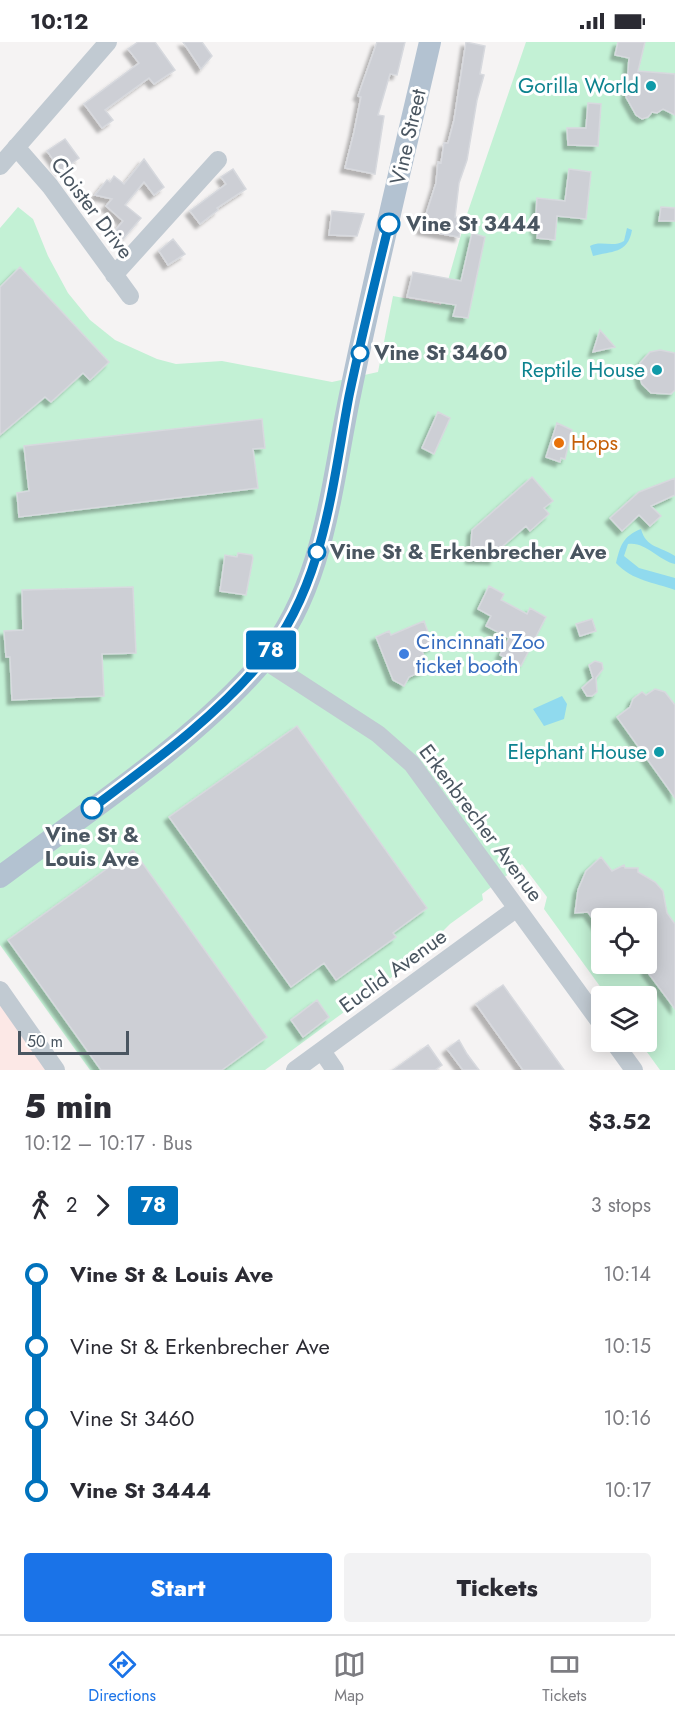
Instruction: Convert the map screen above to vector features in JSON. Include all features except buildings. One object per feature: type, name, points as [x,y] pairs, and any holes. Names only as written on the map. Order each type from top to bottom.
[{"type":"main road","name":"Vine Street","points":[[0,877],[176,742],[221,704],[264,660],[296,610],[315,562],[350,393],[430,42]]},
{"type":"street","points":[[0,166],[108,42]]},
{"type":"street","name":"Cloister Drive","points":[[16,147],[50,186],[130,296]]},
{"type":"street","points":[[114,275],[218,160]]},
{"type":"street","name":"Erkenbrecher Avenue","points":[[264,660],[378,734],[412,764],[591,1010]]},
{"type":"street","name":"Euclid Avenue","points":[[296,1070],[517,908]]},
{"type":"street","points":[[0,990],[56,1070]]},
{"type":"street","points":[[322,1051],[335,1070]]},
{"type":"street","points":[[621,1052],[634,1070]]},
{"type":"shaded area","points":[[0,990],[56,1070],[0,1070]]},
{"type":"green space","points":[[526,42],[675,42],[675,1070],[660,1070],[647,1052],[657,1052],[657,986],[600,986],[591,974],[657,974],[657,908],[591,908],[591,974],[544,909],[547,897],[522,864],[482,894],[483,900],[450,924],[411,963],[265,1070],[90,1070],[0,945],[0,228],[18,207],[33,219],[48,256],[68,293],[90,320],[115,340],[157,359],[176,364],[222,361],[332,382],[378,372],[393,296],[441,305],[466,217]]},
{"type":"water","points":[[627,228],[632,230],[630,238],[623,247],[593,256],[590,246],[620,243],[624,241]]},
{"type":"water","points":[[641,529],[646,540],[675,556],[675,564],[634,544],[628,544],[624,556],[639,568],[675,578],[675,590],[629,574],[616,563],[623,542]]},
{"type":"water","points":[[562,696],[567,704],[564,719],[544,726],[533,709]]},
{"type":"bus line","name":"78","points":[[92,808],[176,742],[240,686],[264,660],[296,610],[315,562],[326,518],[350,393],[389,224]]},
{"type":"place","name":"Gorilla World","points":[[651,86]]},
{"type":"place","name":"Vine St 3444","points":[[389,224]]},
{"type":"place","name":"Vine St 3460","points":[[360,353]]},
{"type":"place","name":"Reptile House","points":[[657,370]]},
{"type":"place","name":"Hops","points":[[559,443]]},
{"type":"place","name":"Vine St & Erkenbrecher Ave","points":[[317,552]]},
{"type":"place","name":"Cincinnati Zoo ticket booth","points":[[404,654]]},
{"type":"place","name":"Elephant House","points":[[659,752]]},
{"type":"place","name":"Vine St & Louis Ave","points":[[92,808]]}]
